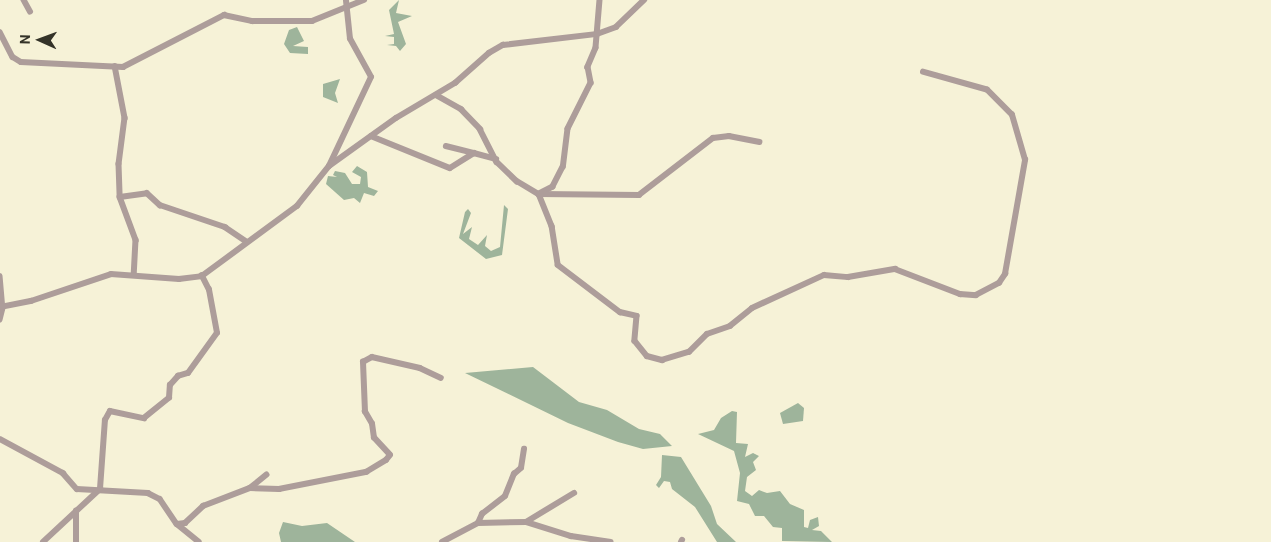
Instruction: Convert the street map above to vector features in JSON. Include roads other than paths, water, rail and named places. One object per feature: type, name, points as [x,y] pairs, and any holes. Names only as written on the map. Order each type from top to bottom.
[{"type":"street","points":[[24,0],[30,11]]},
{"type":"street","points":[[2,307],[98,277],[134,273],[179,279],[202,276],[256,233],[297,206],[329,166],[371,77],[352,45],[346,0]]},
{"type":"street","points":[[0,32],[12,57],[21,62],[67,67],[128,66],[224,15],[252,21],[307,21],[347,10],[364,0]]},
{"type":"street","points":[[539,194],[553,187],[563,167],[568,129],[592,83],[588,67],[596,34],[600,0]]},
{"type":"street","points":[[329,166],[371,136],[436,95],[503,45],[596,34],[616,27],[644,0]]},
{"type":"street","points":[[115,66],[125,118],[119,164],[120,198],[136,240],[134,273]]},
{"type":"street","points":[[539,194],[552,226],[558,265],[620,312],[637,316],[635,341],[647,356],[662,360],[689,352],[707,334],[730,326],[752,308],[824,275],[848,277],[895,269],[960,294],[976,295],[999,283],[1005,274],[1024,178],[1020,138],[1012,115],[987,90],[923,72]]},
{"type":"street","points":[[436,95],[461,109],[480,130],[496,160],[517,181],[539,194],[639,195],[713,138],[729,136],[759,142]]},
{"type":"street","points":[[371,136],[450,168],[474,153]]},
{"type":"street","points":[[446,146],[496,160]]},
{"type":"street","points":[[120,198],[147,193],[160,206],[225,227],[246,241]]},
{"type":"street","points":[[0,276],[2,307],[0,320]]},
{"type":"street","points":[[42,542],[100,489],[105,420],[110,411],[144,418],[169,398],[170,385],[178,376],[188,373],[217,333],[209,290],[202,276]]},
{"type":"street","points":[[250,488],[279,488],[366,472],[386,460],[390,455],[374,438],[372,424],[364,412],[363,362],[372,357],[420,368],[441,378]]},
{"type":"street","points":[[0,439],[63,474],[77,488],[148,493],[160,499],[177,524],[199,542]]},
{"type":"street","points":[[478,523],[482,514],[505,496],[514,474],[521,468],[524,449]]},
{"type":"street","points":[[177,524],[185,523],[203,506],[250,488],[266,475]]},
{"type":"street","points":[[526,522],[574,493]]},
{"type":"street","points":[[76,511],[76,542]]},
{"type":"street","points":[[442,542],[478,523],[526,522],[571,536],[611,542]]}]
